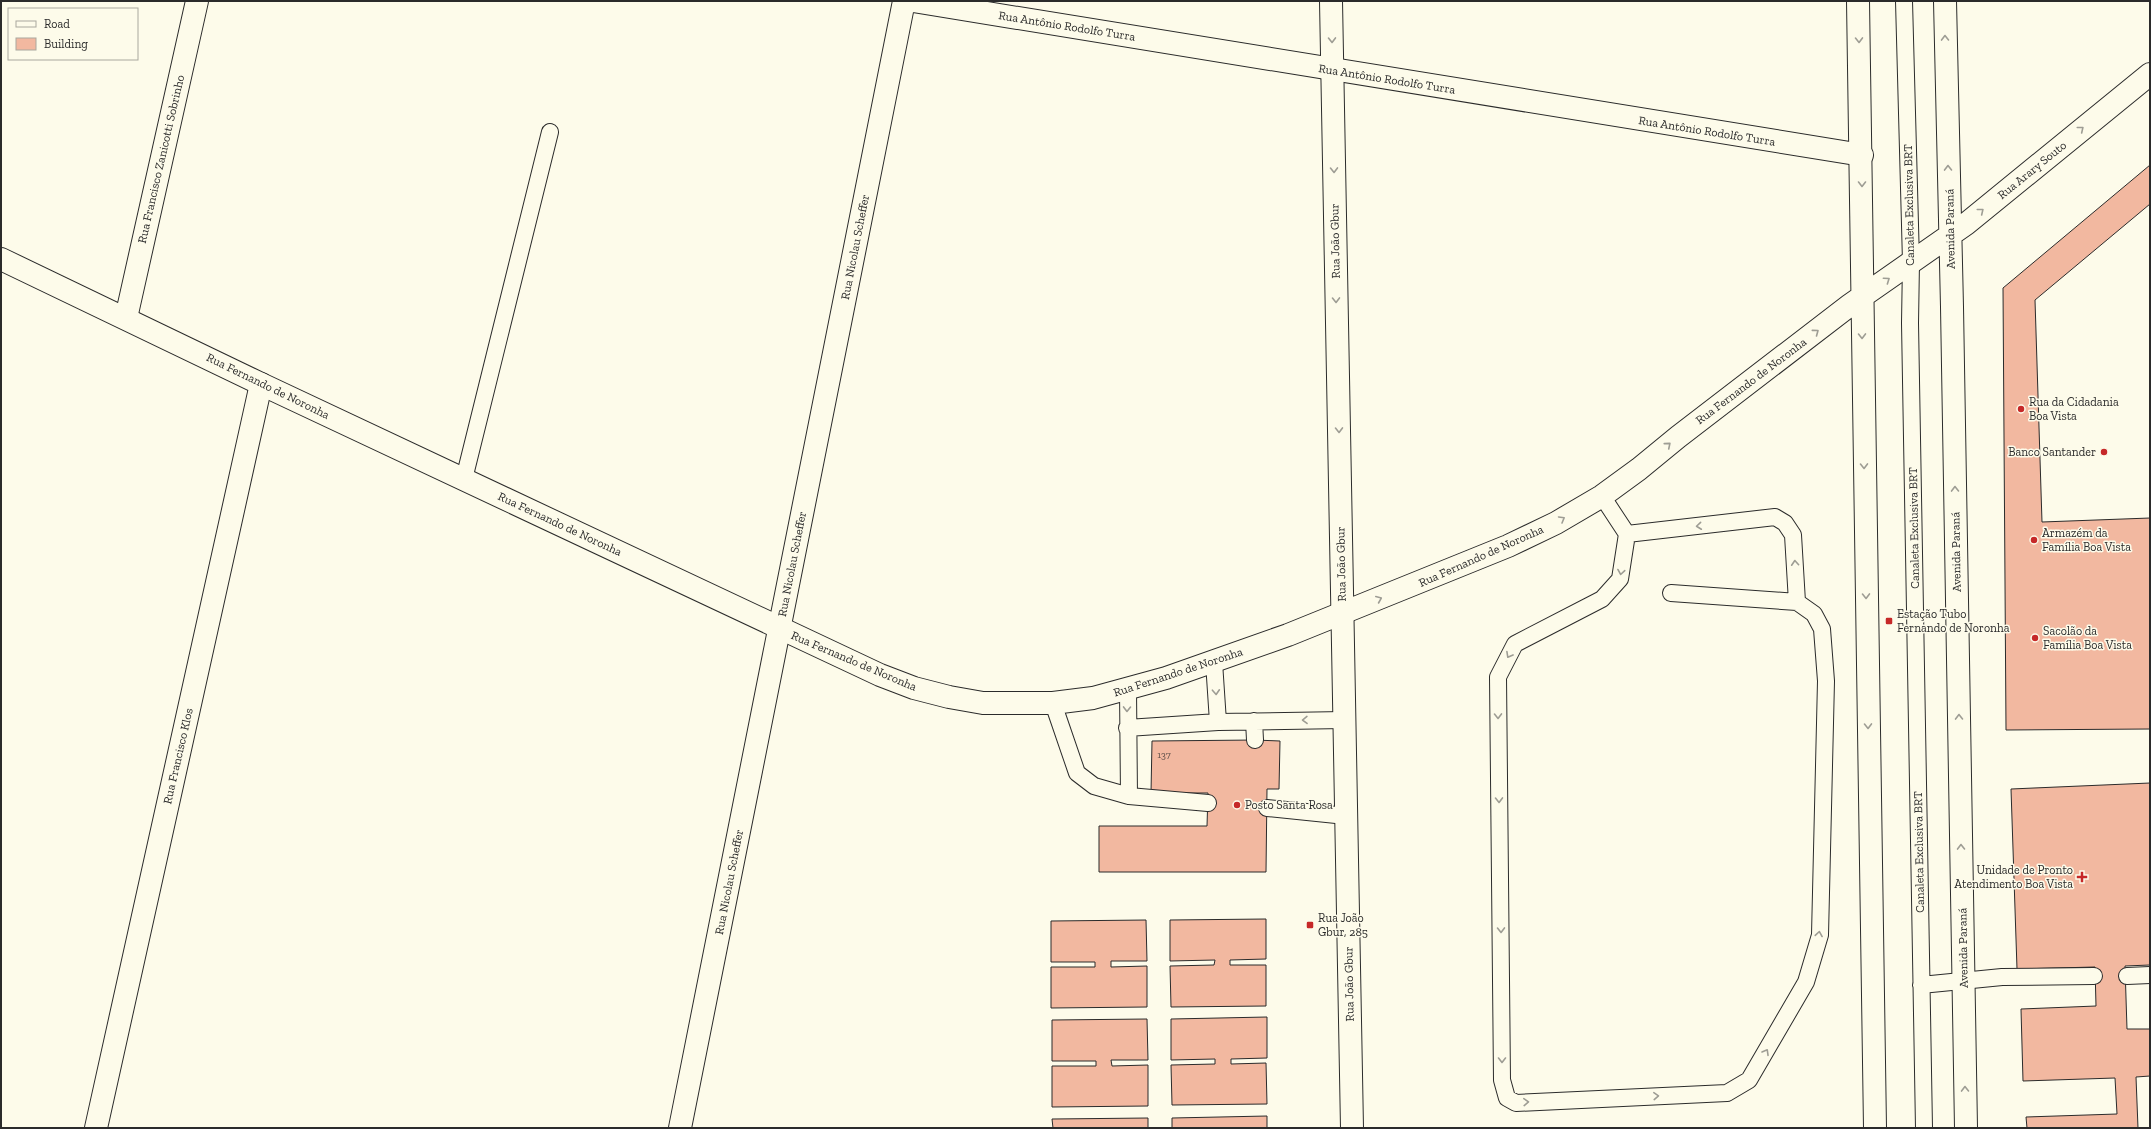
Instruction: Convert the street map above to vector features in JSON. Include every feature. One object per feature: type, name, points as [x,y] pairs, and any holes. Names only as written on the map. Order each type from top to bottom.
[{"type":"street","name":"Rua Francisco Zanicotti Sobrinho","points":[[126,318],[197,1]]},
{"type":"street","name":"Rua Nicolau Scheffer","points":[[680,1128],[904,1]]},
{"type":"street","name":"Rua Antônio Rodolfo Turra","points":[[912,1],[1862,155]]},
{"type":"street","name":"Rua João Gbur","points":[[1331,1],[1352,1128]]},
{"type":"street","points":[[1858,1],[1862,155],[1862,298],[1875,1128]]},
{"type":"street","name":"Avenida Paraná","points":[[1945,1],[1966,1128]]},
{"type":"street","name":"Rua Arary Souto","points":[[1911,262],[1950,235],[2150,74]]},
{"type":"street","name":"Rua Fernando de Noronha","points":[[1,259],[261,384],[880,675],[914,688],[949,697],[983,702],[1052,703],[1094,698],[1128,690],[1214,662],[1343,614],[1508,546],[1556,522],[1602,496],[1639,469],[1678,437],[1911,262]]},
{"type":"street","name":"Rua Francisco Klos","points":[[96,1128],[261,384]]},
{"type":"lane","name":"Canaleta Exclusiva BRT","points":[[1904,1],[1911,262],[1924,1128]]},
{"type":"lane","points":[[464,479],[550,132]]},
{"type":"lane","points":[[1602,496],[1627,534],[1620,579],[1602,599],[1516,644],[1498,676],[1502,1080],[1507,1098],[1516,1103],[1727,1093],[1749,1080],[1806,982],[1820,935],[1826,680],[1822,629],[1814,614],[1797,602],[1671,593]]},
{"type":"lane","points":[[1627,534],[1775,517],[1785,523],[1793,535],[1797,602]]},
{"type":"lane","points":[[1214,662],[1218,722]]},
{"type":"lane","points":[[1128,690],[1127,728],[1129,796]]},
{"type":"lane","points":[[1052,703],[1077,772],[1094,786],[1129,796],[1208,803]]},
{"type":"lane","points":[[1127,728],[1218,722],[1344,720]]},
{"type":"lane","points":[[1254,721],[1256,740]]},
{"type":"lane","points":[[1267,808],[1346,816]]},
{"type":"lane","points":[[2126,976],[2150,975]]},
{"type":"lane","points":[[1921,985],[2002,977],[2094,976]]},
{"type":"building","name":"Rua da Cidadania Boa Vista","points":[[2150,165],[2150,204],[2035,300],[2042,522],[2150,518],[2150,729],[2006,730],[2003,288]]},
{"type":"building","name":"Posto Santa Rosa","points":[[1152,741],[1280,741],[1279,789],[1267,789],[1266,872],[1099,872],[1099,826],[1207,826],[1208,793],[1151,793]]},
{"type":"building","name":"Unidade de Pronto Atendimento Boa Vista","points":[[2150,783],[2150,965],[2125,966],[2127,1029],[2150,1029],[2150,1076],[2136,1077],[2138,1128],[2027,1128],[2026,1117],[2117,1114],[2115,1078],[2023,1081],[2021,1009],[2096,1006],[2095,967],[2017,969],[2011,789]]},
{"type":"building","points":[[1266,919],[1266,959],[1230,960],[1230,965],[1266,965],[1266,1006],[1171,1007],[1170,966],[1214,965],[1215,960],[1170,961],[1170,920]]},
{"type":"building","points":[[1146,920],[1147,961],[1111,961],[1111,967],[1147,966],[1147,1007],[1051,1008],[1051,967],[1095,967],[1095,962],[1051,962],[1051,921]]},
{"type":"building","points":[[1267,1017],[1267,1058],[1231,1059],[1231,1064],[1266,1063],[1267,1104],[1172,1105],[1171,1065],[1215,1064],[1215,1059],[1171,1060],[1171,1019]]},
{"type":"building","points":[[1147,1019],[1148,1060],[1111,1060],[1112,1066],[1148,1065],[1148,1106],[1052,1107],[1052,1066],[1096,1066],[1096,1061],[1052,1061],[1052,1020]]},
{"type":"building","points":[[1267,1116],[1267,1128],[1172,1128],[1172,1118]]},
{"type":"building","points":[[1148,1118],[1148,1128],[1053,1128],[1052,1119]]},
{"type":"place","name":"Rua da Cidadania Boa Vista","points":[[2021,409]]},
{"type":"place","name":"Banco Santander","points":[[2104,452]]},
{"type":"place","name":"Armazém da Família Boa Vista","points":[[2034,540]]},
{"type":"place","name":"Estação Tubo Fernando de Noronha","points":[[1889,621]]},
{"type":"place","name":"Sacolão da Família Boa Vista","points":[[2035,638]]},
{"type":"place","name":"Posto Santa Rosa","points":[[1237,805]]},
{"type":"place","name":"Unidade de Pronto Atendimento Boa Vista","points":[[2082,877]]},
{"type":"place","name":"Rua João Gbur, 285","points":[[1310,925]]}]
